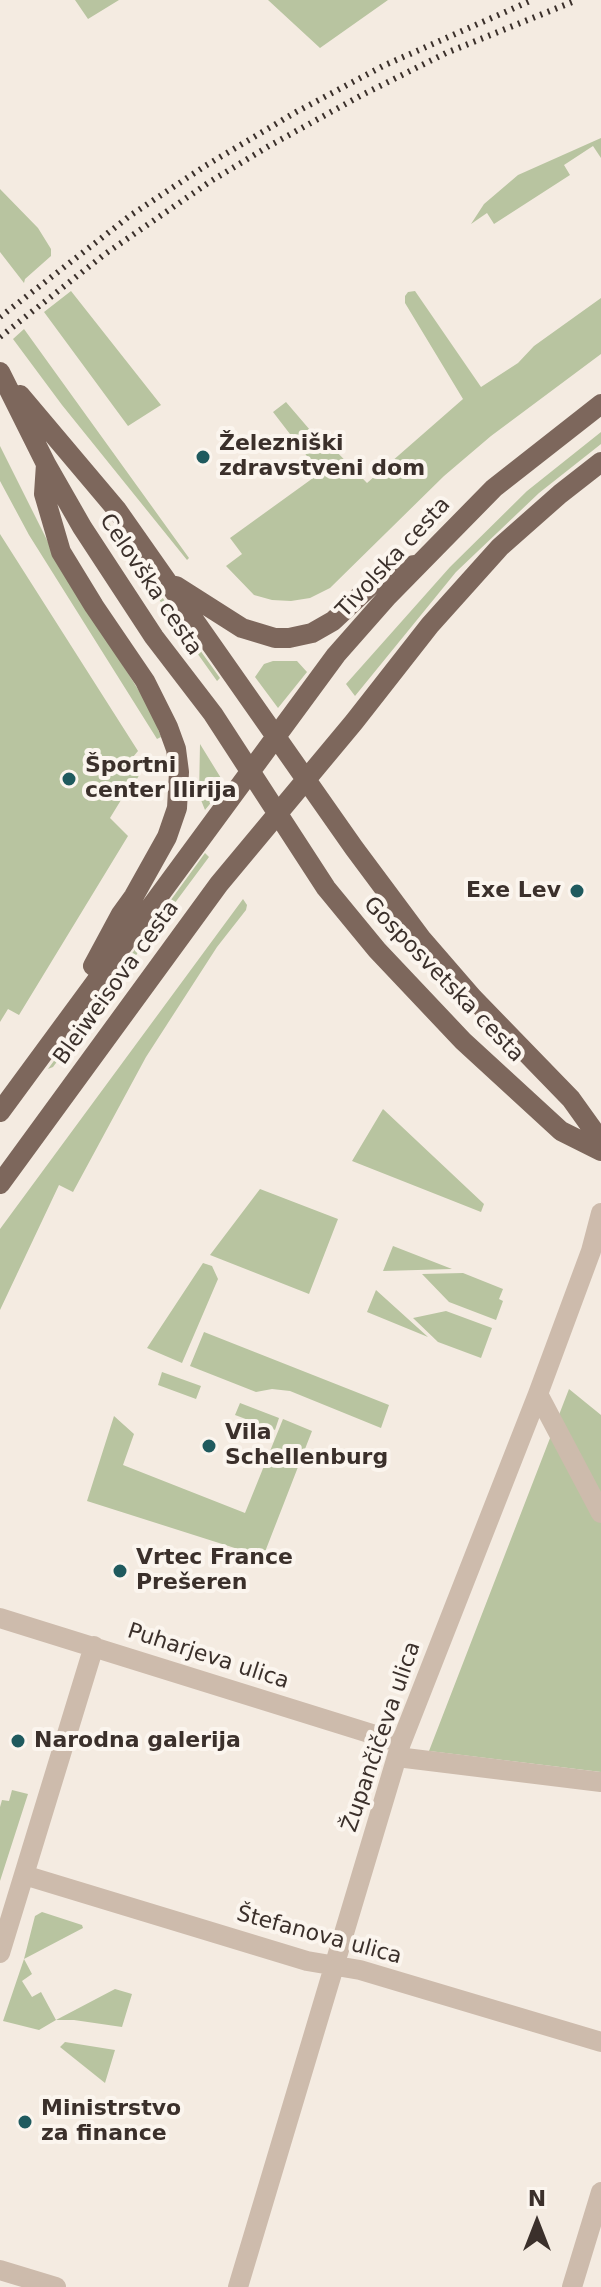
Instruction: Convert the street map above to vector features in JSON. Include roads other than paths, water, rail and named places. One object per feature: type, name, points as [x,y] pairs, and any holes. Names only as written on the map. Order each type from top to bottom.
[{"type":"main road","name":"Celovška cesta","points":[[0,371],[46,464],[82,527],[154,637],[213,714],[278,814]]},
{"type":"main road","name":"Celovška cesta","points":[[0,371],[117,510],[306,779]]},
{"type":"main road","name":"Tivolska cesta","points":[[250,772],[336,655],[422,562],[494,488],[601,404]]},
{"type":"main road","points":[[278,814],[471,578],[534,516],[601,462]]},
{"type":"main road","points":[[46,464],[44,494],[61,552],[145,681],[168,727],[176,749],[179,772],[177,808],[167,837],[94,963],[83,996]]},
{"type":"main road","points":[[168,581],[242,628],[265,636],[289,638],[312,633],[333,621],[380,577],[422,562]]},
{"type":"main road","name":"Bleiweisova cesta","points":[[0,1112],[250,772]]},
{"type":"main road","name":"Gosposvetska cesta","points":[[306,779],[421,938],[473,998],[571,1099],[601,1141]]},
{"type":"main road","name":"Gosposvetska cesta","points":[[278,814],[349,919],[441,1018],[561,1131],[601,1151]]},
{"type":"main road","name":"Bleiweisova cesta","points":[[0,1184],[219,884],[278,814]]},
{"type":"street","name":"Župančičeva ulica","points":[[238,2287],[399,1750],[538,1394],[591,1251],[601,1213]]},
{"type":"street","points":[[538,1394],[601,1513]]},
{"type":"street","name":"Puharjeva ulica","points":[[0,1618],[94,1646],[399,1750],[601,1782]]},
{"type":"street","points":[[0,1953],[94,1646]]},
{"type":"street","name":"Štefanova ulica","points":[[24,1875],[307,1961],[360,1970],[601,2042]]},
{"type":"street","points":[[572,2287],[601,2192]]},
{"type":"street","points":[[0,2270],[56,2287]]},
{"type":"railway","points":[[0,337],[105,254],[211,181],[269,146],[446,53],[577,0]]},
{"type":"railway","points":[[0,317],[131,215],[205,166],[296,112],[385,65],[530,1]]},
{"type":"place","name":"Železniški zdravstveni dom","points":[[203,457]]},
{"type":"place","name":"Športni center Ilirija","points":[[69,779]]},
{"type":"place","name":"Exe Lev","points":[[577,891]]},
{"type":"place","name":"Vila Schellenburg","points":[[209,1446]]},
{"type":"place","name":"Vrtec France Prešeren","points":[[120,1571]]},
{"type":"place","name":"Narodna galerija","points":[[18,1741]]},
{"type":"place","name":"Ministrstvo za finance","points":[[25,2122]]}]
